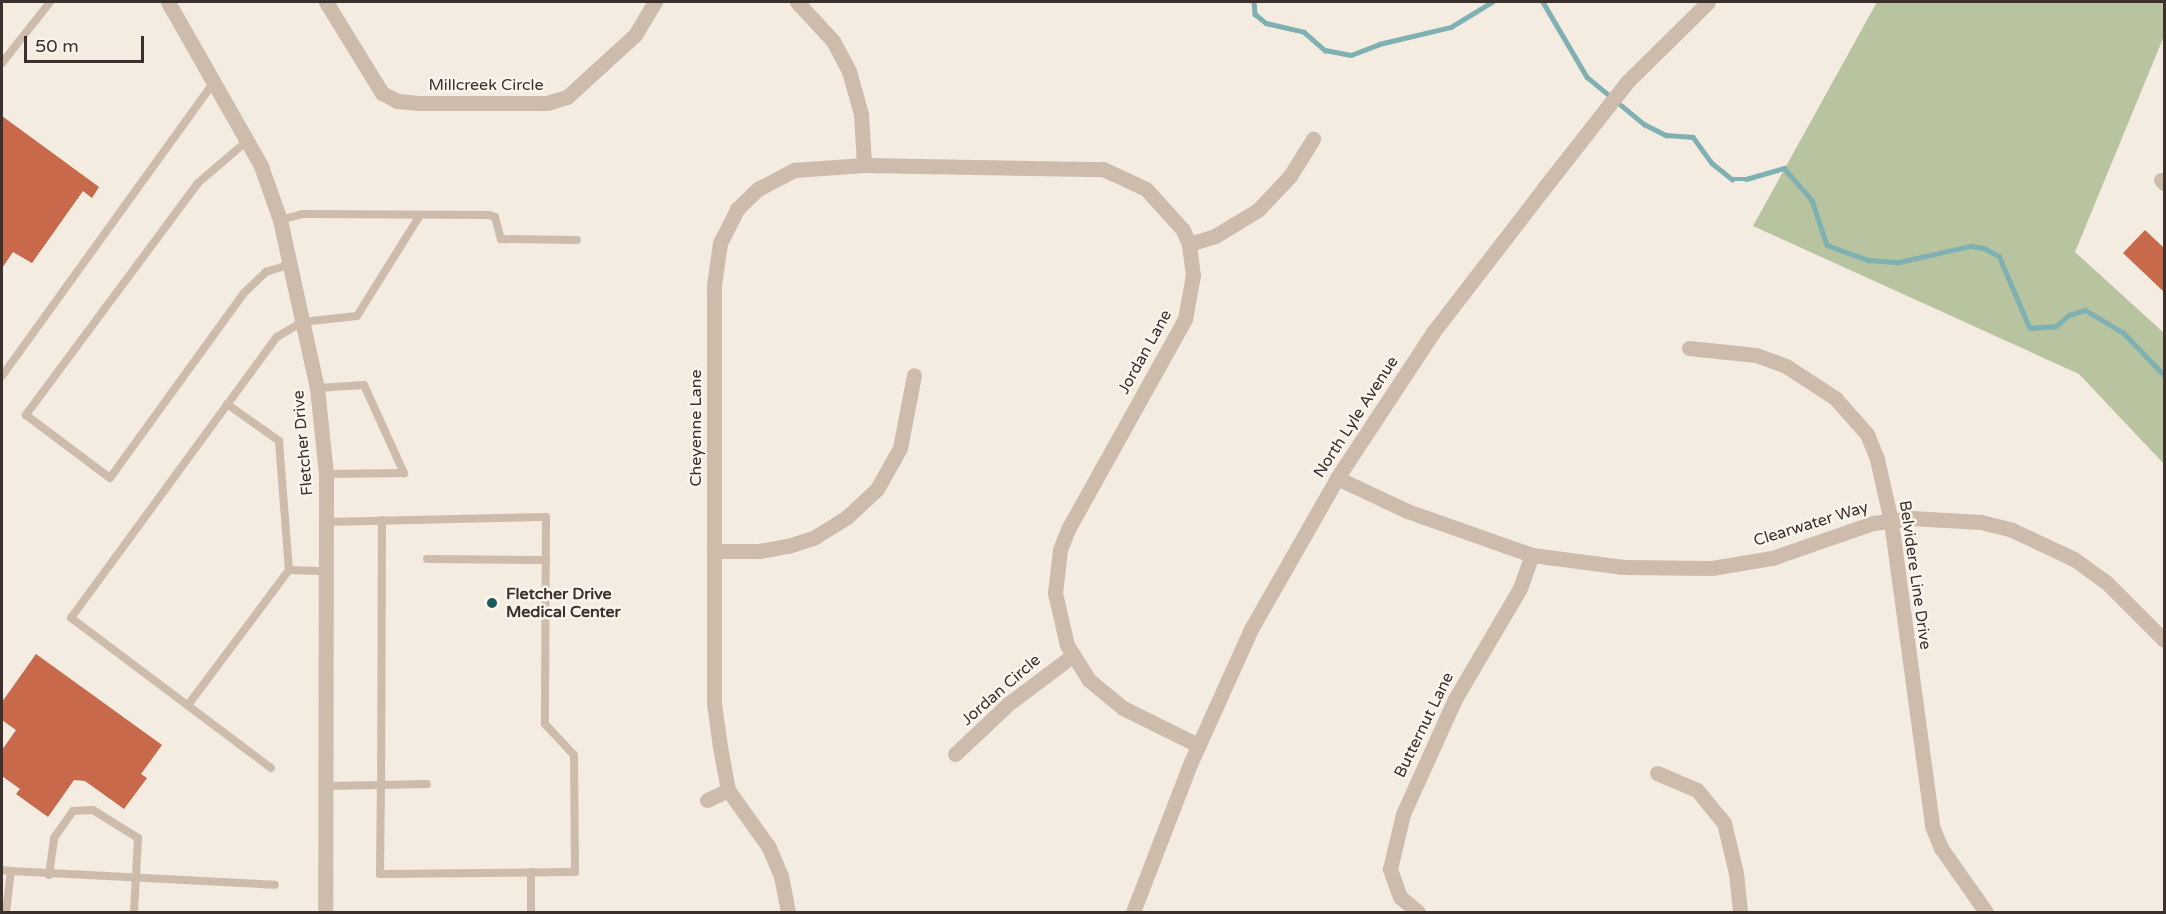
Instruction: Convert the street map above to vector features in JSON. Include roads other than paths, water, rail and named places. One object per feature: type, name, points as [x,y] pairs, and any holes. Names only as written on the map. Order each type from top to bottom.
[{"type":"street","name":"Fletcher Drive","points":[[168,2],[261,166],[280,220],[288,265],[317,388],[326,474],[325,912]]},
{"type":"street","name":"Millcreek Circle","points":[[326,2],[382,93],[397,101],[547,103],[567,97],[627,44],[641,28],[655,2]]},
{"type":"street","points":[[797,2],[833,41],[849,71],[861,114],[864,165]]},
{"type":"street","name":"North Lyle Avenue","points":[[1133,912],[1198,745],[1251,629],[1337,478],[1434,331],[1610,104],[1628,81],[1708,2]]},
{"type":"street","points":[[1189,244],[1215,236],[1258,210],[1290,176],[1313,139]]},
{"type":"street","name":"Jordan Lane","points":[[864,165],[1103,170],[1146,189],[1172,215],[1189,244],[1193,275],[1185,319],[1077,508],[1060,550],[1055,593],[1072,656],[1107,697],[1142,719],[1198,745]]},
{"type":"street","name":"Cheyenne Lane","points":[[788,912],[781,876],[768,846],[728,790],[714,703],[714,285],[720,243],[737,209],[758,189],[781,176],[811,167],[864,165]]},
{"type":"street","name":"Belvidere Line Drive","points":[[1689,348],[1756,355],[1815,381],[1835,398],[1867,434],[1877,459],[1891,521],[1932,826],[1941,849],[1986,912]]},
{"type":"street","points":[[714,552],[759,551],[788,546],[815,537],[847,517],[877,489],[900,448],[914,375]]},
{"type":"street","name":"Clearwater Way","points":[[1337,478],[1407,511],[1532,555],[1623,567],[1712,568],[1772,558],[1850,530],[1891,521],[1962,519],[2036,540],[2074,559],[2106,582],[2164,640]]},
{"type":"street","name":"Butternut Lane","points":[[1419,912],[1400,897],[1390,869],[1403,814],[1455,699],[1520,588],[1532,555]]},
{"type":"street","name":"Jordan Circle","points":[[955,754],[1008,704],[1072,656]]},
{"type":"street","points":[[1657,773],[1697,790],[1724,823],[1736,873],[1740,912]]},
{"type":"street","points":[[707,800],[728,790]]},
{"type":"lane","points":[[2,63],[50,2]]},
{"type":"lane","points":[[2,46],[10,52]]},
{"type":"lane","points":[[2,376],[214,82]]},
{"type":"lane","points":[[247,141],[198,183],[26,415],[110,478],[243,294],[266,272],[288,265]]},
{"type":"lane","points":[[280,220],[302,214],[489,215],[495,218],[501,239],[578,240]]},
{"type":"lane","points":[[271,768],[71,618],[226,404],[277,338],[302,322],[357,316],[420,215]]},
{"type":"lane","points":[[317,388],[364,385],[404,473],[326,474]]},
{"type":"lane","points":[[188,705],[289,570],[279,441],[226,404]]},
{"type":"lane","points":[[326,522],[382,520],[546,517],[545,724],[574,755],[575,872],[380,874],[382,520]]},
{"type":"lane","points":[[427,559],[546,560]]},
{"type":"lane","points":[[289,570],[325,571]]},
{"type":"lane","points":[[326,786],[427,784]]},
{"type":"lane","points":[[49,875],[54,838],[73,811],[93,810],[138,838],[134,912]]},
{"type":"lane","points":[[6,912],[6,870],[137,880],[275,885]]},
{"type":"lane","points":[[531,872],[531,912]]},
{"type":"waterway","points":[[1254,2],[1255,14],[1266,23],[1304,32],[1325,50],[1351,55],[1379,44],[1451,27],[1492,2]]},
{"type":"waterway","points":[[1543,2],[1587,77],[1644,124],[1666,135],[1693,137],[1712,163],[1732,179],[1746,179],[1784,168],[1812,200],[1827,245],[1868,260],[1899,262],[1970,246],[1984,248],[1999,256],[2030,328],[2056,326],[2069,315],[2085,310],[2124,333],[2164,375]]},
{"type":"place","name":"Fletcher Drive Medical Center","points":[[492,603]]}]
